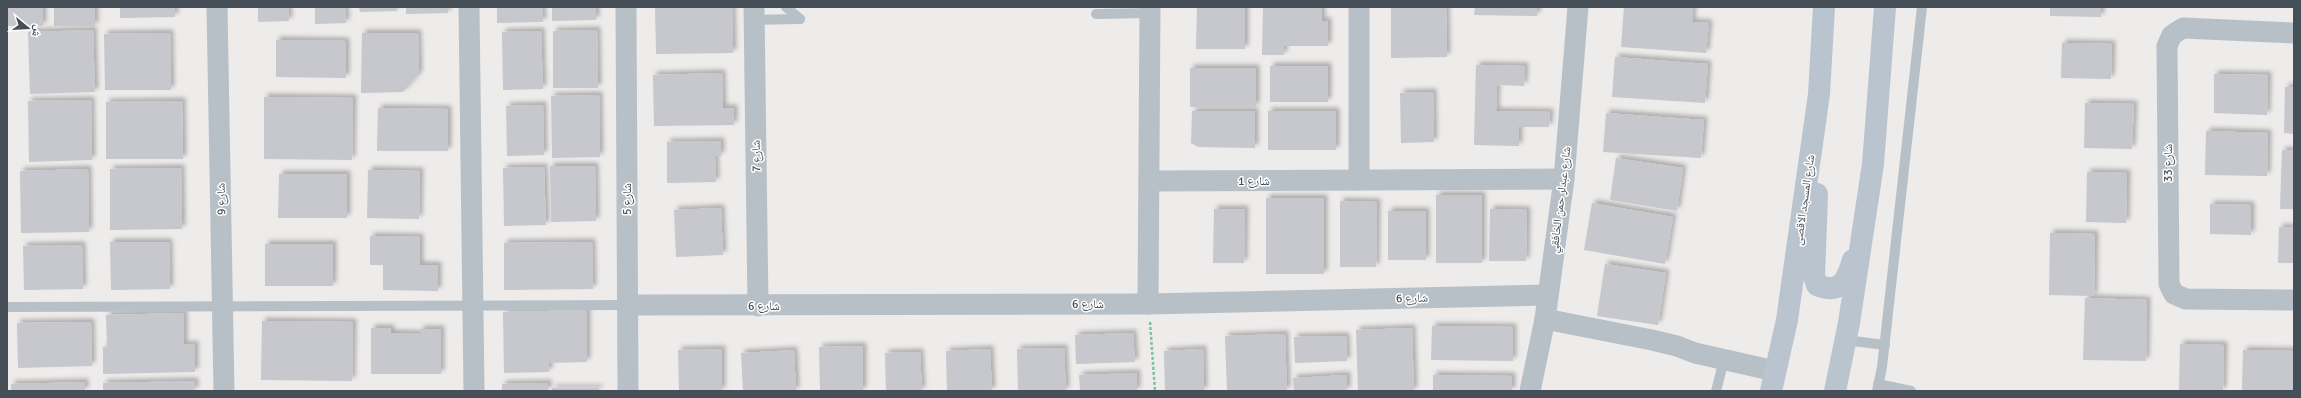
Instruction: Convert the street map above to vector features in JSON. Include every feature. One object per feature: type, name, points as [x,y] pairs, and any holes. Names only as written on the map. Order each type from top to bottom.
[{"type":"main road","name":"شارع المسجد الاقصى","points":[[1773,381],[1786,320],[1819,94],[1824,7]]},
{"type":"main road","points":[[1835,391],[1866,216],[1873,164],[1885,7]]},
{"type":"main road","points":[[1819,94],[1814,276],[1818,285],[1828,289],[1838,287],[1847,278],[1866,216]]},
{"type":"street","name":"شارع 9","points":[[217,7],[224,391]]},
{"type":"street","points":[[469,7],[474,391]]},
{"type":"street","name":"شارع 5","points":[[626,7],[628,391]]},
{"type":"street","points":[[1359,7],[1359,180]]},
{"type":"street","name":"شارع عبدلر حمن الخافقي","points":[[1530,391],[1545,319],[1547,295],[1564,179],[1578,7]]},
{"type":"street","points":[[1148,304],[1150,10]]},
{"type":"street","name":"شارع 7","points":[[754,14],[758,306]]},
{"type":"street","name":"شارع 33","points":[[2294,33],[2183,28],[2172,35],[2167,46],[2167,54],[2169,284],[2174,294],[2186,299],[2294,300]]},
{"type":"street","name":"شارع 1","points":[[1150,181],[1564,179]]},
{"type":"street","name":"شارع 6","points":[[628,305],[758,306],[1148,304],[1547,295]]},
{"type":"street","points":[[1545,319],[1652,340],[1724,360],[1773,381]]},
{"type":"lane","points":[[754,14],[800,19],[786,7]]},
{"type":"lane","points":[[1106,7],[1096,14],[1150,10]]},
{"type":"lane","points":[[1911,391],[1878,387],[1885,345],[1922,7]]},
{"type":"lane","points":[[7,307],[473,304],[628,305]]},
{"type":"lane","points":[[1845,340],[1885,345]]},
{"type":"lane","points":[[1716,391],[1724,360]]},
{"type":"path","points":[[1148,304],[1155,391]]},
{"type":"building","points":[[7,7],[43,7],[43,26],[7,26]]},
{"type":"building","points":[[54,7],[95,7],[95,26],[54,26]]},
{"type":"building","points":[[120,7],[175,7],[175,17],[120,18]]},
{"type":"building","points":[[258,7],[288,7],[289,21],[258,22]]},
{"type":"building","points":[[315,7],[345,7],[346,23],[315,24]]},
{"type":"building","points":[[359,7],[397,7],[397,11],[360,12]]},
{"type":"building","points":[[406,7],[448,7],[448,13],[406,14]]},
{"type":"building","points":[[497,7],[542,7],[543,22],[497,23]]},
{"type":"building","points":[[552,7],[596,7],[596,20],[552,21]]},
{"type":"building","points":[[655,7],[732,7],[733,53],[656,54]]},
{"type":"building","points":[[1197,7],[1245,7],[1245,49],[1196,49]]},
{"type":"building","points":[[1263,7],[1322,7],[1322,21],[1328,21],[1328,46],[1284,46],[1284,55],[1262,55]]},
{"type":"building","points":[[1391,7],[1446,7],[1447,57],[1391,58]]},
{"type":"building","points":[[1475,7],[1537,7],[1537,16],[1474,15]]},
{"type":"building","points":[[1624,7],[1693,7],[1692,22],[1709,23],[1706,53],[1621,47]]},
{"type":"building","points":[[2050,7],[2101,7],[2101,17],[2050,16]]},
{"type":"building","points":[[93,30],[95,92],[30,94],[28,32]]},
{"type":"building","points":[[597,30],[598,88],[553,88],[553,31]]},
{"type":"building","points":[[541,31],[543,89],[503,90],[502,32]]},
{"type":"building","points":[[170,33],[171,90],[105,90],[104,34]]},
{"type":"building","points":[[362,33],[418,33],[419,74],[403,92],[361,93]]},
{"type":"building","points":[[276,40],[346,41],[346,78],[276,77]]},
{"type":"building","points":[[2062,43],[2112,44],[2111,79],[2061,78]]},
{"type":"building","points":[[1615,57],[1708,64],[1705,103],[1612,97]]},
{"type":"building","points":[[1476,65],[1525,66],[1524,86],[1497,85],[1496,111],[1550,112],[1549,127],[1519,127],[1519,146],[1474,145]]},
{"type":"building","points":[[1270,66],[1328,66],[1328,102],[1270,102]]},
{"type":"building","points":[[1190,68],[1256,68],[1256,107],[1190,107]]},
{"type":"building","points":[[722,73],[723,108],[734,108],[734,125],[654,126],[653,75]]},
{"type":"building","points":[[2214,74],[2268,75],[2267,115],[2214,113]]},
{"type":"building","points":[[2285,87],[2294,87],[2294,134],[2284,133]]},
{"type":"building","points":[[1433,92],[1434,142],[1401,143],[1400,93]]},
{"type":"building","points":[[599,95],[600,157],[552,158],[551,96]]},
{"type":"building","points":[[264,97],[353,98],[352,160],[264,159]]},
{"type":"building","points":[[91,100],[92,160],[29,162],[28,101]]},
{"type":"building","points":[[182,101],[183,159],[106,159],[106,102]]},
{"type":"building","points":[[2085,103],[2134,104],[2132,149],[2084,148]]},
{"type":"building","points":[[543,105],[544,155],[507,156],[506,106]]},
{"type":"building","points":[[378,108],[448,109],[448,151],[377,151]]},
{"type":"building","points":[[1192,111],[1255,111],[1255,148],[1198,147],[1191,143]]},
{"type":"building","points":[[1268,111],[1336,111],[1336,150],[1268,150]]},
{"type":"building","points":[[1606,113],[1704,120],[1701,158],[1603,152]]},
{"type":"building","points":[[2206,131],[2268,133],[2267,176],[2205,175]]},
{"type":"building","points":[[721,141],[721,156],[715,156],[716,182],[667,183],[667,142]]},
{"type":"building","points":[[2282,150],[2294,151],[2294,209],[2280,209]]},
{"type":"building","points":[[1616,158],[1683,168],[1677,211],[1610,200]]},
{"type":"building","points":[[550,166],[595,166],[596,221],[551,222]]},
{"type":"building","points":[[544,167],[546,225],[504,226],[503,168]]},
{"type":"building","points":[[181,168],[182,229],[110,230],[110,169]]},
{"type":"building","points":[[88,169],[89,232],[21,233],[20,171]]},
{"type":"building","points":[[368,170],[420,171],[419,219],[367,218]]},
{"type":"building","points":[[2087,172],[2127,173],[2126,223],[2086,222]]},
{"type":"building","points":[[279,174],[347,174],[347,218],[278,218]]},
{"type":"building","points":[[1436,195],[1482,195],[1482,263],[1436,263]]},
{"type":"building","points":[[1266,198],[1324,198],[1324,274],[1266,274]]},
{"type":"building","points":[[1340,201],[1377,202],[1376,267],[1340,267]]},
{"type":"building","points":[[1592,203],[1673,217],[1665,264],[1584,250]]},
{"type":"building","points":[[2210,204],[2251,205],[2251,235],[2210,234]]},
{"type":"building","points":[[721,208],[723,255],[676,257],[674,210]]},
{"type":"building","points":[[1214,209],[1245,209],[1244,263],[1213,263]]},
{"type":"building","points":[[1490,209],[1527,210],[1526,261],[1489,261]]},
{"type":"building","points":[[1388,211],[1426,211],[1426,260],[1388,260]]},
{"type":"building","points":[[2279,227],[2294,228],[2294,263],[2278,263]]},
{"type":"building","points":[[2050,233],[2095,234],[2094,296],[2049,295]]},
{"type":"building","points":[[370,236],[420,237],[420,265],[438,265],[438,291],[383,290],[383,265],[370,265]]},
{"type":"building","points":[[110,242],[169,242],[170,289],[111,290]]},
{"type":"building","points":[[592,242],[593,289],[504,290],[504,243]]},
{"type":"building","points":[[265,244],[333,244],[333,286],[265,286]]},
{"type":"building","points":[[82,245],[83,289],[24,290],[23,246]]},
{"type":"building","points":[[1605,264],[1666,273],[1658,325],[1597,316]]},
{"type":"building","points":[[2085,298],[2147,300],[2146,361],[2083,360]]},
{"type":"building","points":[[587,310],[587,362],[549,363],[549,372],[504,373],[503,312]]},
{"type":"building","points":[[184,313],[184,345],[195,344],[195,372],[103,374],[103,347],[107,347],[106,315]]},
{"type":"building","points":[[262,321],[353,322],[352,381],[261,380]]},
{"type":"building","points":[[91,322],[92,366],[18,368],[17,323]]},
{"type":"building","points":[[1432,326],[1513,327],[1513,361],[1431,360]]},
{"type":"building","points":[[371,328],[391,328],[391,333],[420,334],[420,329],[441,329],[441,374],[371,374]]},
{"type":"building","points":[[1412,328],[1414,391],[1358,391],[1356,330]]},
{"type":"building","points":[[1133,333],[1135,362],[1076,364],[1075,335]]},
{"type":"building","points":[[1285,334],[1287,391],[1227,391],[1225,336]]},
{"type":"building","points":[[1346,336],[1347,361],[1295,363],[1294,337]]},
{"type":"building","points":[[2180,344],[2224,345],[2223,391],[2179,391]]},
{"type":"building","points":[[863,346],[863,391],[820,391],[819,347]]},
{"type":"building","points":[[1064,348],[1066,391],[1018,391],[1017,349]]},
{"type":"building","points":[[722,349],[722,391],[679,391],[678,350]]},
{"type":"building","points":[[990,349],[992,391],[947,391],[946,351]]},
{"type":"building","points":[[1203,349],[1204,391],[1165,391],[1164,351]]},
{"type":"building","points":[[794,350],[796,391],[743,391],[741,353]]},
{"type":"building","points":[[2243,350],[2294,351],[2294,391],[2242,391]]},
{"type":"building","points":[[920,352],[922,391],[886,391],[885,353]]},
{"type":"building","points":[[1137,373],[1137,391],[1080,391],[1079,375]]},
{"type":"building","points":[[1347,375],[1347,391],[1294,391],[1293,378]]},
{"type":"building","points":[[1433,375],[1512,376],[1512,391],[1433,391]]},
{"type":"building","points":[[195,381],[195,391],[103,391],[103,383]]},
{"type":"building","points":[[85,382],[85,391],[11,391],[11,384]]},
{"type":"building","points":[[548,383],[548,391],[502,391],[502,384]]},
{"type":"building","points":[[552,388],[599,388],[599,391],[552,391]]}]
